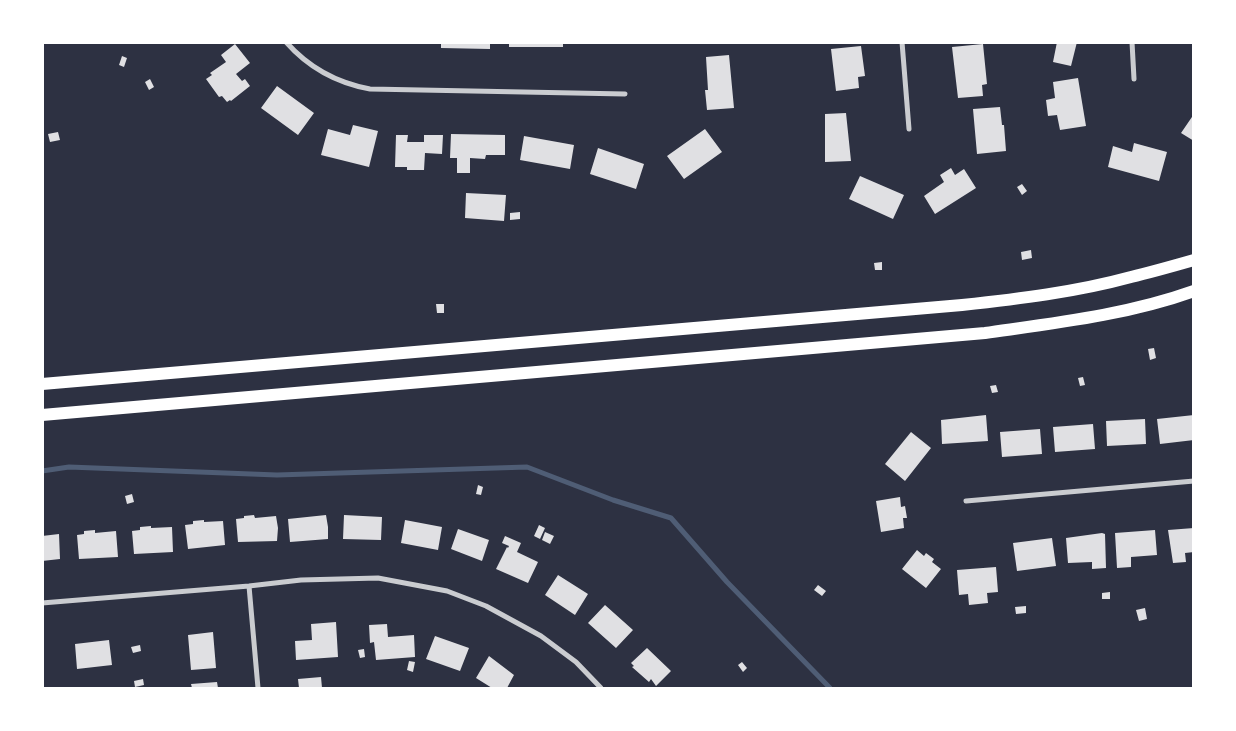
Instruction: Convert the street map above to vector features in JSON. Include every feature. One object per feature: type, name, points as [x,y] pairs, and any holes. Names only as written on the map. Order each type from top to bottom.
[{"type":"main road","points":[[42,384],[962,305],[1016,299],[1074,289],[1130,278],[1194,260]]},
{"type":"main road","points":[[42,415],[985,333],[1068,321],[1134,308],[1194,292]]},
{"type":"street","points":[[286,42],[319,71],[357,87],[370,89],[625,94]]},
{"type":"street","points":[[902,42],[909,129]]},
{"type":"street","points":[[1132,42],[1134,79]]},
{"type":"street","points":[[966,501],[1194,481]]},
{"type":"street","points":[[42,603],[301,580],[378,578],[447,591],[486,606],[541,636],[576,662],[601,688]]},
{"type":"street","points":[[249,586],[258,688]]},
{"type":"building","points":[[441,42],[490,42],[490,49],[441,48]]},
{"type":"building","points":[[509,42],[563,42],[563,47],[509,47]]},
{"type":"building","points":[[1057,42],[1077,42],[1071,66],[1053,62]]},
{"type":"building","points":[[235,44],[250,63],[236,74],[242,81],[245,79],[250,86],[227,102],[222,96],[219,97],[206,79],[212,75],[210,73],[226,62],[221,55]]},
{"type":"building","points":[[983,44],[987,84],[982,85],[983,96],[958,98],[952,47]]},
{"type":"building","points":[[861,46],[865,76],[858,77],[859,88],[836,91],[831,49]]},
{"type":"building","points":[[729,55],[734,108],[707,110],[705,90],[708,90],[706,57]]},
{"type":"building","points":[[122,56],[127,58],[124,67],[119,65]]},
{"type":"building","points":[[1078,78],[1086,126],[1060,130],[1057,115],[1048,116],[1046,100],[1055,98],[1053,82]]},
{"type":"building","points":[[150,79],[154,87],[149,90],[145,82]]},
{"type":"building","points":[[277,86],[314,113],[298,135],[261,108]]},
{"type":"building","points":[[1000,107],[1002,125],[1004,125],[1006,151],[977,154],[973,109]]},
{"type":"building","points":[[846,113],[851,161],[825,162],[825,114]]},
{"type":"building","points":[[1194,114],[1194,141],[1181,133]]},
{"type":"building","points":[[353,125],[378,131],[369,167],[321,155],[328,129],[350,135]]},
{"type":"building","points":[[705,129],[722,152],[684,179],[667,156]]},
{"type":"building","points":[[58,132],[60,140],[50,142],[48,134]]},
{"type":"building","points":[[451,134],[505,135],[505,155],[486,155],[485,159],[470,158],[470,173],[457,173],[457,158],[450,158]]},
{"type":"building","points":[[396,135],[408,135],[407,142],[424,142],[424,135],[443,135],[442,154],[425,153],[424,170],[407,170],[407,167],[395,167]]},
{"type":"building","points":[[524,136],[574,145],[570,169],[520,160]]},
{"type":"building","points":[[1134,143],[1167,152],[1159,181],[1108,167],[1113,146],[1132,152]]},
{"type":"building","points":[[598,148],[644,164],[636,189],[590,174]]},
{"type":"building","points":[[951,168],[955,175],[964,169],[976,188],[935,214],[924,196],[944,182],[940,175]]},
{"type":"building","points":[[860,176],[904,195],[893,219],[849,199]]},
{"type":"building","points":[[1022,184],[1027,191],[1022,195],[1017,187]]},
{"type":"building","points":[[466,193],[506,195],[504,221],[465,218]]},
{"type":"building","points":[[520,212],[520,219],[510,220],[510,213]]},
{"type":"building","points":[[1031,250],[1032,258],[1022,260],[1021,252]]},
{"type":"building","points":[[882,262],[882,270],[875,270],[874,263]]},
{"type":"building","points":[[436,304],[444,304],[444,313],[437,313]]},
{"type":"building","points":[[1154,348],[1156,358],[1150,360],[1148,349]]},
{"type":"building","points":[[1083,377],[1085,385],[1080,386],[1078,378]]},
{"type":"building","points":[[996,385],[998,392],[992,393],[990,386]]},
{"type":"building","points":[[986,415],[988,441],[942,444],[941,420]]},
{"type":"building","points":[[1194,415],[1194,440],[1160,444],[1157,419]]},
{"type":"building","points":[[1145,419],[1146,444],[1107,446],[1106,421]]},
{"type":"building","points":[[1093,424],[1095,449],[1055,452],[1053,427]]},
{"type":"building","points":[[1040,429],[1042,454],[1002,457],[1000,432]]},
{"type":"building","points":[[911,432],[931,448],[905,481],[885,464]]},
{"type":"building","points":[[478,485],[483,487],[481,495],[476,494]]},
{"type":"building","points":[[132,494],[134,502],[127,504],[125,496]]},
{"type":"building","points":[[900,497],[901,507],[905,506],[907,518],[903,518],[904,528],[881,532],[876,501]]},
{"type":"building","points":[[254,515],[255,518],[276,516],[278,528],[277,541],[238,542],[236,519]]},
{"type":"building","points":[[326,515],[328,539],[290,542],[288,519]]},
{"type":"building","points":[[344,515],[382,517],[381,540],[343,539]]},
{"type":"building","points":[[204,520],[204,522],[223,521],[225,545],[188,549],[185,525],[193,524],[193,521]]},
{"type":"building","points":[[405,520],[442,527],[438,550],[401,543]]},
{"type":"building","points":[[539,525],[545,528],[540,539],[534,536]]},
{"type":"building","points":[[151,526],[151,528],[172,527],[173,552],[134,554],[132,531],[140,530],[140,527]]},
{"type":"building","points":[[1194,528],[1194,552],[1185,553],[1186,562],[1173,563],[1168,530]]},
{"type":"building","points":[[458,529],[489,540],[482,561],[451,549]]},
{"type":"building","points":[[95,530],[95,533],[116,531],[118,557],[79,559],[77,535],[84,534],[84,531]]},
{"type":"building","points":[[1155,530],[1157,555],[1131,557],[1131,567],[1117,568],[1115,533]]},
{"type":"building","points":[[545,532],[554,536],[550,544],[542,540]]},
{"type":"building","points":[[59,534],[60,559],[42,561],[42,536]]},
{"type":"building","points":[[1105,534],[1106,568],[1092,569],[1092,562],[1068,563],[1066,538]]},
{"type":"building","points":[[505,536],[521,543],[517,552],[538,562],[528,583],[496,569],[509,546],[502,543]]},
{"type":"building","points":[[1052,538],[1056,566],[1017,571],[1013,543]]},
{"type":"building","points":[[917,550],[924,556],[926,553],[934,559],[932,562],[941,569],[926,588],[902,569]]},
{"type":"building","points":[[996,567],[998,592],[987,593],[988,603],[969,605],[968,594],[959,595],[957,570]]},
{"type":"building","points":[[558,575],[588,594],[575,615],[545,595]]},
{"type":"building","points":[[818,585],[826,591],[822,596],[814,590]]},
{"type":"building","points":[[1110,592],[1110,599],[1102,599],[1102,593]]},
{"type":"building","points":[[605,605],[633,630],[616,648],[588,623]]},
{"type":"building","points":[[1026,606],[1026,613],[1016,614],[1015,607]]},
{"type":"building","points":[[1145,608],[1147,619],[1139,621],[1136,610]]},
{"type":"building","points":[[336,622],[338,657],[296,660],[295,641],[312,640],[311,624]]},
{"type":"building","points":[[387,624],[388,637],[414,635],[415,657],[376,660],[374,642],[370,643],[369,625]]},
{"type":"building","points":[[213,632],[216,668],[191,670],[188,635]]},
{"type":"building","points":[[435,636],[469,648],[460,671],[426,659]]},
{"type":"building","points":[[109,640],[112,665],[77,669],[75,644]]},
{"type":"building","points":[[140,645],[141,651],[133,653],[131,647]]},
{"type":"building","points":[[647,648],[671,671],[656,686],[651,679],[649,682],[632,667],[634,666],[631,663]]},
{"type":"building","points":[[364,649],[365,657],[360,658],[358,650]]},
{"type":"building","points":[[489,656],[514,675],[507,688],[492,688],[476,678]]},
{"type":"building","points":[[409,661],[415,662],[413,672],[407,670]]},
{"type":"building","points":[[742,662],[747,668],[743,672],[738,665]]},
{"type":"building","points":[[321,677],[322,688],[299,688],[298,679]]},
{"type":"building","points":[[143,679],[144,685],[135,687],[134,681]]},
{"type":"building","points":[[217,682],[218,688],[192,688],[191,684]]},
{"type":"waterway","points":[[42,471],[69,467],[277,475],[527,467],[613,500],[671,518],[727,582],[830,688]]}]
